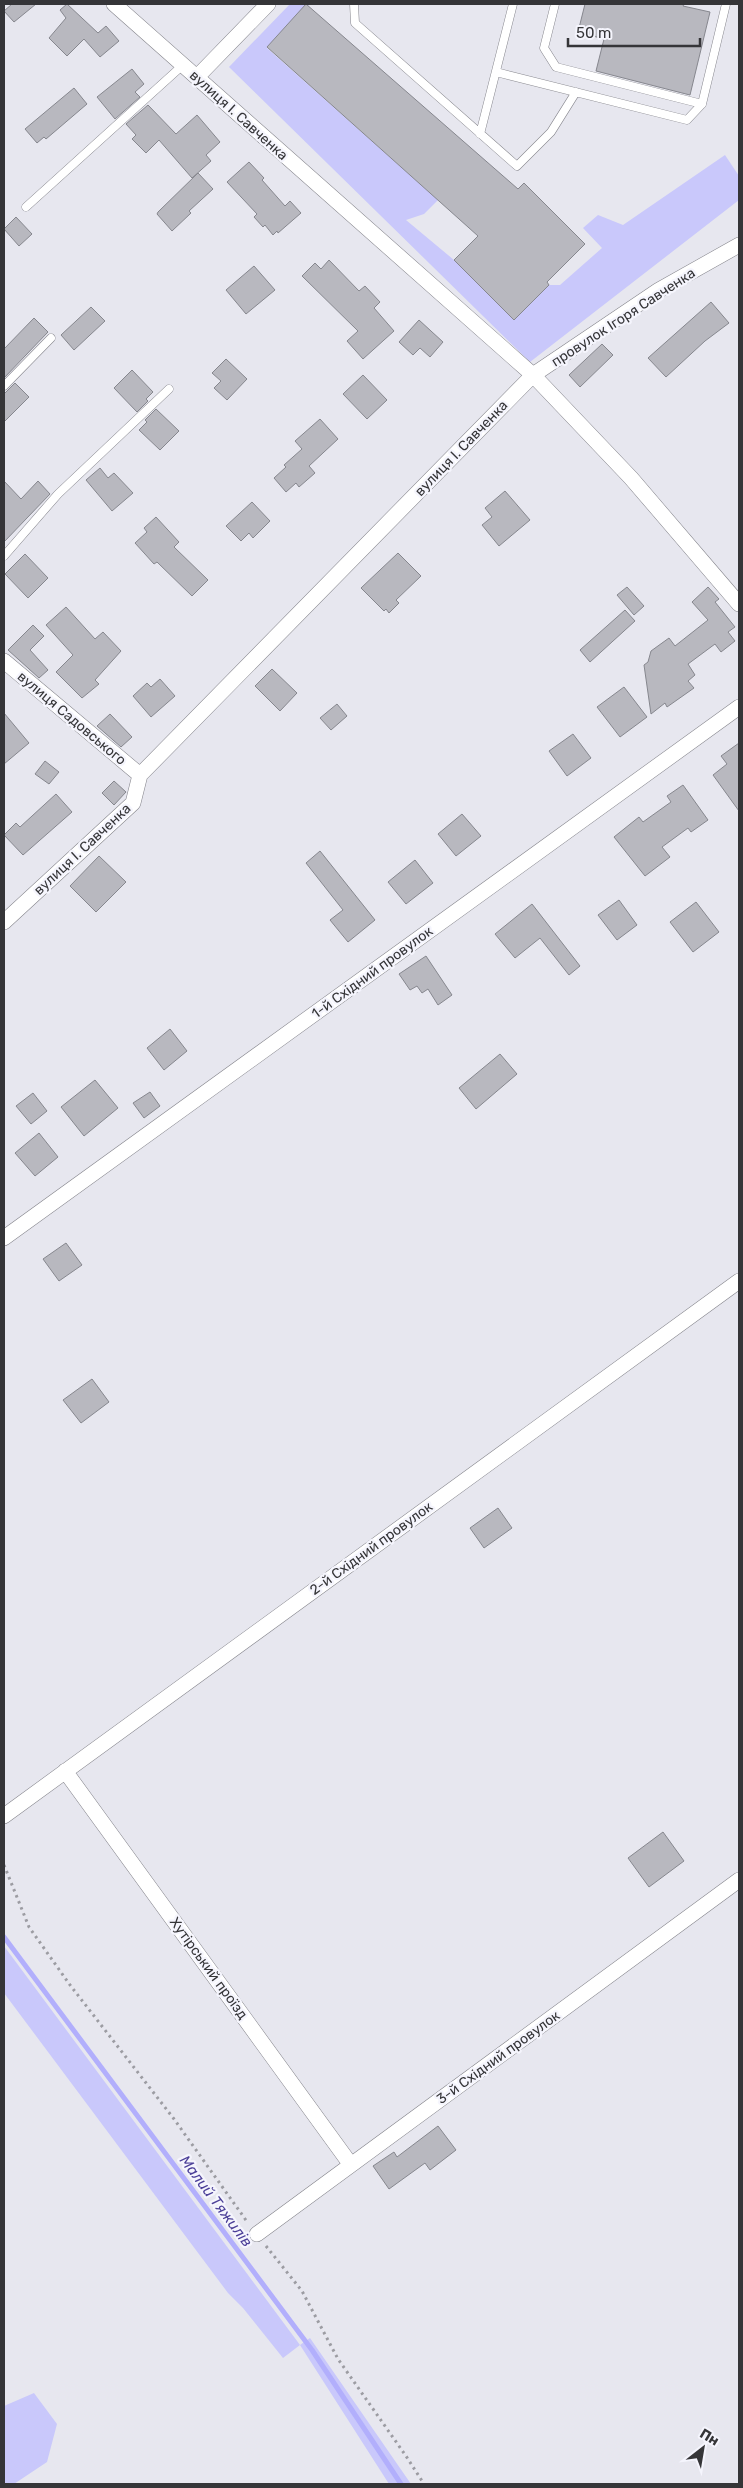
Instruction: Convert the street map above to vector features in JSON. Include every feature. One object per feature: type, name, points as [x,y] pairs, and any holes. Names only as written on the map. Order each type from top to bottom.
[{"type":"street","name":"вулиця І. Савченка","points":[[4,922],[133,803],[140,775],[533,375],[114,4]]},
{"type":"street","points":[[197,77],[268,4]]},
{"type":"street","name":"провулок Ігоря Савченка","points":[[533,375],[659,290],[739,245]]},
{"type":"street","points":[[533,375],[632,478],[739,604]]},
{"type":"street","name":"вулиця Садовського","points":[[4,661],[140,775]]},
{"type":"street","name":"1-й Східний провулок","points":[[4,1238],[739,707]]},
{"type":"street","name":"2-й Східний провулок","points":[[4,1816],[739,1281]]},
{"type":"street","name":"Хутірський проїзд","points":[[65,1771],[351,2165]]},
{"type":"street","name":"3-й Східний провулок","points":[[257,2234],[739,1880]]},
{"type":"lane","points":[[354,4],[355,23],[517,166],[551,132],[576,92]]},
{"type":"lane","points":[[480,134],[513,4]]},
{"type":"lane","points":[[555,4],[544,48],[556,67],[702,104]]},
{"type":"lane","points":[[496,72],[688,120],[702,104],[726,4]]},
{"type":"lane","points":[[26,208],[183,65]]},
{"type":"lane","points":[[4,386],[51,338]]},
{"type":"lane","points":[[4,556],[58,494],[169,390]]},
{"type":"path","points":[[4,1865],[29,1927],[70,1986],[174,2119],[257,2234],[302,2291],[338,2359],[424,2484]]},
{"type":"shaded area","points":[[290,4],[310,4],[267,48],[438,200],[424,214],[406,220],[454,260],[514,320],[549,285],[560,285],[602,248],[583,228],[598,215],[623,225],[725,155],[739,176],[739,200],[530,362],[229,67]]},
{"type":"shaded area","points":[[4,1946],[300,2345],[283,2358],[243,2308],[228,2293],[4,1993]]},
{"type":"shaded area","points":[[310,2338],[411,2484],[389,2484],[300,2345]]},
{"type":"shaded area","points":[[34,2393],[57,2424],[47,2462],[14,2484],[4,2484],[4,2406]]},
{"type":"building","points":[[12,4],[36,4],[14,22],[4,11]]},
{"type":"building","points":[[67,4],[98,33],[106,26],[119,41],[100,57],[84,39],[67,56],[49,38],[66,18],[60,10]]},
{"type":"building","points":[[306,4],[518,189],[524,183],[585,244],[547,282],[549,285],[514,320],[454,260],[478,236],[267,47]]},
{"type":"building","points":[[585,4],[684,4],[683,6],[710,12],[690,95],[596,71],[604,39],[578,32]]},
{"type":"building","points":[[132,69],[144,84],[135,92],[140,97],[115,119],[97,97]]},
{"type":"building","points":[[74,88],[87,104],[46,139],[44,137],[37,143],[25,129]]},
{"type":"building","points":[[148,105],[176,134],[197,115],[220,142],[206,155],[211,161],[192,178],[159,140],[146,153],[132,139],[136,135],[126,124]]},
{"type":"building","points":[[249,162],[285,206],[290,201],[301,213],[278,233],[277,231],[273,235],[265,225],[263,227],[254,217],[257,214],[227,182]]},
{"type":"building","points":[[198,173],[213,189],[189,211],[191,213],[172,231],[157,214]]},
{"type":"building","points":[[16,217],[32,234],[19,246],[4,229]]},
{"type":"building","points":[[329,260],[359,291],[365,286],[380,302],[374,308],[394,331],[363,359],[347,341],[358,331],[302,276],[315,263],[321,269]]},
{"type":"building","points":[[254,266],[275,290],[246,314],[226,290]]},
{"type":"building","points":[[711,302],[729,323],[705,341],[666,377],[648,358]]},
{"type":"building","points":[[91,307],[105,321],[74,350],[61,335]]},
{"type":"building","points":[[34,318],[48,332],[4,378],[4,349]]},
{"type":"building","points":[[419,320],[443,342],[430,357],[420,348],[413,355],[399,342]]},
{"type":"building","points":[[602,344],[613,355],[580,387],[569,375]]},
{"type":"building","points":[[226,359],[247,379],[227,400],[214,388],[221,381],[212,373]]},
{"type":"building","points":[[132,370],[153,392],[146,399],[148,401],[137,412],[114,388]]},
{"type":"building","points":[[363,375],[387,400],[367,419],[343,394]]},
{"type":"building","points":[[15,383],[29,397],[4,422],[4,394]]},
{"type":"building","points":[[156,409],[179,431],[160,450],[139,430],[147,422],[145,420]]},
{"type":"building","points":[[320,419],[338,439],[309,466],[315,473],[299,487],[296,483],[286,492],[274,478],[286,467],[284,465],[302,449],[295,441]]},
{"type":"building","points":[[100,468],[108,478],[114,473],[133,493],[112,511],[86,480]]},
{"type":"building","points":[[4,481],[21,499],[38,481],[50,494],[4,542]]},
{"type":"building","points":[[505,491],[530,520],[499,546],[482,525],[492,517],[485,508]]},
{"type":"building","points":[[252,502],[270,521],[253,538],[249,533],[241,541],[226,526]]},
{"type":"building","points":[[156,517],[179,542],[174,547],[208,580],[192,596],[157,562],[154,564],[135,543],[147,532],[144,528]]},
{"type":"building","points":[[398,553],[421,576],[396,600],[399,603],[389,613],[386,609],[384,611],[361,588]]},
{"type":"building","points":[[25,554],[48,578],[28,598],[5,574]]},
{"type":"building","points":[[627,587],[644,606],[634,615],[617,595]]},
{"type":"building","points":[[708,587],[719,599],[715,602],[735,627],[728,632],[735,641],[721,652],[715,644],[688,664],[695,675],[688,681],[694,688],[667,707],[665,703],[651,714],[644,665],[648,662],[651,651],[669,638],[675,646],[708,620],[692,602]]},
{"type":"building","points":[[66,607],[95,639],[103,632],[121,651],[95,680],[99,684],[82,698],[56,672],[73,655],[46,625]]},
{"type":"building","points":[[625,610],[635,621],[590,662],[580,650]]},
{"type":"building","points":[[33,625],[44,636],[30,650],[48,670],[39,678],[8,650]]},
{"type":"building","points":[[272,669],[297,693],[280,711],[255,686]]},
{"type":"building","points":[[160,679],[175,696],[151,717],[133,696],[147,683],[151,687]]},
{"type":"building","points":[[624,687],[647,717],[620,737],[597,707]]},
{"type":"building","points":[[337,704],[347,716],[331,730],[320,718]]},
{"type":"building","points":[[4,713],[29,743],[4,764]]},
{"type":"building","points":[[110,714],[132,737],[121,747],[97,726]]},
{"type":"building","points":[[573,734],[591,758],[567,776],[549,751]]},
{"type":"building","points":[[739,743],[739,811],[713,775],[727,764],[721,756]]},
{"type":"building","points":[[45,761],[59,772],[49,784],[35,774]]},
{"type":"building","points":[[114,781],[126,792],[114,805],[102,793]]},
{"type":"building","points":[[683,785],[708,820],[691,832],[688,828],[662,847],[670,857],[645,876],[614,837],[639,817],[643,822],[671,802],[667,796]]},
{"type":"building","points":[[56,794],[72,812],[23,855],[4,835],[16,823],[20,827]]},
{"type":"building","points":[[462,814],[481,836],[456,856],[438,834]]},
{"type":"building","points":[[320,851],[375,920],[348,942],[330,920],[343,910],[306,863]]},
{"type":"building","points":[[99,856],[126,882],[96,912],[70,886]]},
{"type":"building","points":[[415,860],[433,883],[406,904],[388,882]]},
{"type":"building","points":[[619,900],[637,925],[617,940],[598,915]]},
{"type":"building","points":[[696,902],[719,932],[693,952],[670,922]]},
{"type":"building","points":[[532,904],[580,966],[569,975],[540,938],[515,958],[495,934]]},
{"type":"building","points":[[426,956],[452,995],[438,1005],[428,989],[422,993],[417,986],[410,990],[399,974]]},
{"type":"building","points":[[170,1029],[187,1051],[164,1070],[147,1048]]},
{"type":"building","points":[[500,1054],[517,1074],[476,1109],[459,1088]]},
{"type":"building","points":[[95,1080],[118,1108],[84,1136],[61,1107]]},
{"type":"building","points":[[150,1092],[160,1106],[144,1118],[133,1103]]},
{"type":"building","points":[[33,1093],[47,1111],[31,1124],[16,1106]]},
{"type":"building","points":[[39,1133],[58,1157],[35,1176],[15,1153]]},
{"type":"building","points":[[66,1243],[82,1265],[59,1281],[43,1259]]},
{"type":"building","points":[[92,1379],[109,1402],[81,1423],[63,1400]]},
{"type":"building","points":[[498,1508],[512,1528],[484,1548],[470,1528]]},
{"type":"building","points":[[663,1832],[684,1861],[649,1887],[628,1858]]},
{"type":"building","points":[[438,2126],[456,2150],[430,2170],[425,2163],[389,2189],[373,2166],[394,2152],[397,2157]]},
{"type":"waterway","name":"Малий Тяжилів","points":[[4,1937],[312,2350],[401,2484]]}]
